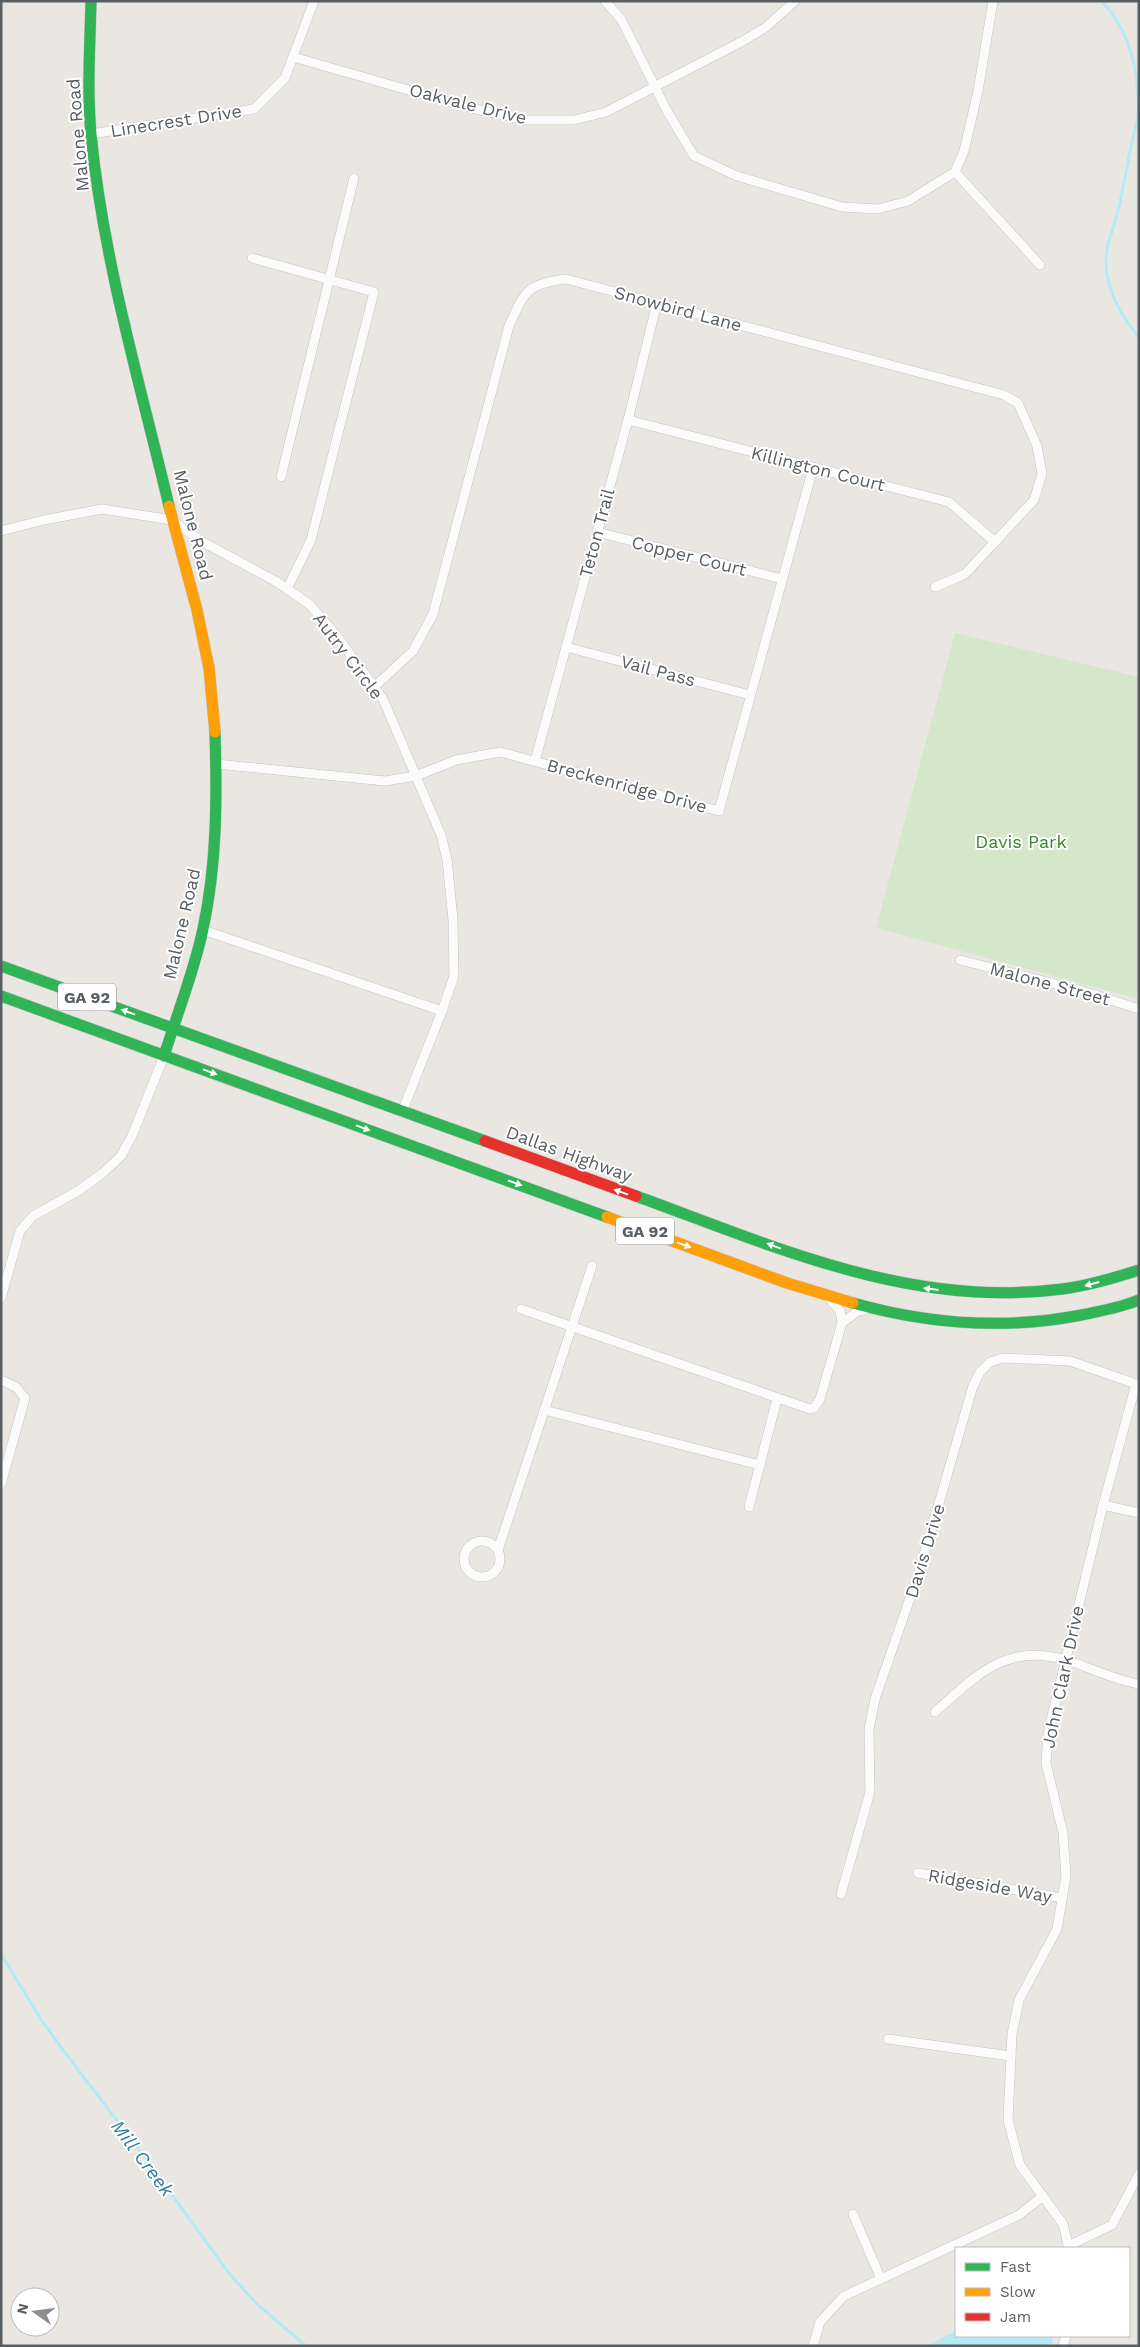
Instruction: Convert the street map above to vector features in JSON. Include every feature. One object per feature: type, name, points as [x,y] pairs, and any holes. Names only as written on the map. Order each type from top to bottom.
[{"type":"main road","name":"Malone Road","points":[[91,1],[89,83],[92,134],[109,253],[172,520],[197,610],[209,668],[216,764],[217,807],[214,863],[203,930],[164,1056]]},
{"type":"main road","name":"Dallas Highway","points":[[1,966],[832,1267],[904,1286],[990,1295],[1023,1294],[1082,1287],[1139,1270]]},
{"type":"main road","name":"GA 92","points":[[1,996],[787,1283],[870,1308],[951,1324],[1019,1323],[1074,1316],[1139,1300]]},
{"type":"street","name":"Linecrest Drive","points":[[92,134],[254,109],[285,78],[314,1]]},
{"type":"street","points":[[605,1],[621,19],[668,113],[694,156],[737,176],[842,207],[878,210],[908,201],[955,172],[964,151],[978,91],[993,1]]},
{"type":"street","name":"Oakvale Drive","points":[[293,58],[471,108],[526,120],[574,120],[606,112],[656,87],[766,27],[795,1]]},
{"type":"street","points":[[955,172],[1040,265]]},
{"type":"street","points":[[281,478],[354,178]]},
{"type":"street","points":[[252,258],[374,292],[311,540],[287,589]]},
{"type":"street","name":"Snowbird Lane","points":[[374,687],[413,651],[433,614],[509,326],[525,293],[545,282],[566,279],[1004,395],[1018,403],[1037,446],[1042,474],[1034,500],[965,574],[935,587]]},
{"type":"street","name":"Teton Trail","points":[[535,762],[628,420],[657,303]]},
{"type":"street","name":"Killington Court","points":[[628,420],[948,502],[995,542]]},
{"type":"street","name":"Breckenridge Drive","points":[[216,764],[386,781],[416,776],[456,760],[500,752],[719,811],[813,468]]},
{"type":"street","name":"Autry Circle","points":[[1,531],[44,520],[102,510],[172,520],[201,541],[287,589],[309,604],[336,635],[383,699],[441,835],[446,859],[453,920],[454,976],[402,1112]]},
{"type":"street","name":"Copper Court","points":[[597,532],[782,579]]},
{"type":"street","name":"Vail Pass","points":[[566,647],[750,695]]},
{"type":"street","points":[[203,930],[442,1011]]},
{"type":"street","name":"Malone Street","points":[[960,960],[1079,990],[1139,1009]]},
{"type":"street","points":[[1,1298],[20,1231],[33,1216],[78,1191],[104,1172],[121,1156],[132,1136],[164,1056]]},
{"type":"street","points":[[1,1261],[10,1266]]},
{"type":"street","points":[[498,1550],[488,1542],[476,1542],[467,1550],[465,1555],[466,1566],[474,1575],[479,1577],[490,1575],[498,1567],[500,1562],[498,1550],[592,1266]]},
{"type":"street","points":[[521,1309],[810,1409],[814,1408],[820,1399],[842,1323],[840,1311],[826,1295]]},
{"type":"street","points":[[842,1323],[858,1310],[870,1308]]},
{"type":"street","name":"Davis Drive","points":[[841,1894],[870,1792],[869,1729],[875,1699],[919,1572],[973,1386],[980,1372],[990,1362],[1003,1358],[1060,1360],[1084,1364],[1137,1384]]},
{"type":"street","points":[[1,1380],[16,1387],[25,1398],[1,1484]]},
{"type":"street","name":"John Clark Drive","points":[[1068,2247],[1063,2224],[1020,2165],[1008,2120],[1012,2034],[1019,2000],[1057,1929],[1066,1876],[1063,1833],[1046,1763],[1048,1733],[1103,1505],[1137,1384]]},
{"type":"street","points":[[749,1507],[777,1399]]},
{"type":"street","points":[[544,1410],[760,1464]]},
{"type":"street","points":[[1103,1505],[1139,1513]]},
{"type":"street","points":[[935,1712],[992,1665],[1013,1656],[1065,1660],[1115,1680],[1139,1684]]},
{"type":"street","name":"Ridgeside Way","points":[[918,1873],[1062,1898]]},
{"type":"street","points":[[888,2040],[1011,2056]]},
{"type":"street","points":[[1068,2247],[1112,2225],[1139,2174]]},
{"type":"street","points":[[813,2346],[820,2322],[844,2296],[1019,2215],[1043,2196]]},
{"type":"street","points":[[853,2214],[881,2279]]},
{"type":"green space","name":"Davis Park","points":[[955,633],[1139,677],[1139,999],[876,928]]},
{"type":"water","points":[[955,2332],[955,2337],[1054,2337],[1051,2346],[927,2346]]},
{"type":"waterway","points":[[1101,1],[1120,26],[1132,54],[1137,85],[1138,117],[1120,204],[1107,247],[1106,262],[1109,283],[1116,303],[1139,338]]},
{"type":"waterway","name":"Mill Creek","points":[[1,1954],[42,2021],[231,2276],[258,2305],[306,2346]]},
{"type":"traffic: fast","points":[[91,1],[89,101],[91,134],[104,228],[113,275],[169,506]]},
{"type":"traffic: fast","points":[[164,1056],[195,961],[208,905],[215,831],[215,732]]},
{"type":"traffic: fast","points":[[1,966],[485,1141]]},
{"type":"traffic: fast","points":[[1,996],[607,1217]]},
{"type":"traffic: fast","points":[[636,1196],[791,1253],[844,1269],[897,1282],[951,1290],[1006,1293],[1072,1288],[1139,1270]]},
{"type":"traffic: fast","points":[[853,1303],[909,1316],[964,1323],[992,1324],[1020,1323],[1076,1316],[1116,1308],[1139,1300]]},
{"type":"traffic: slow","points":[[169,506],[197,610],[209,668],[215,732]]},
{"type":"traffic: slow","points":[[607,1217],[787,1283],[853,1303]]},
{"type":"traffic: jam","points":[[485,1141],[636,1196]]}]
